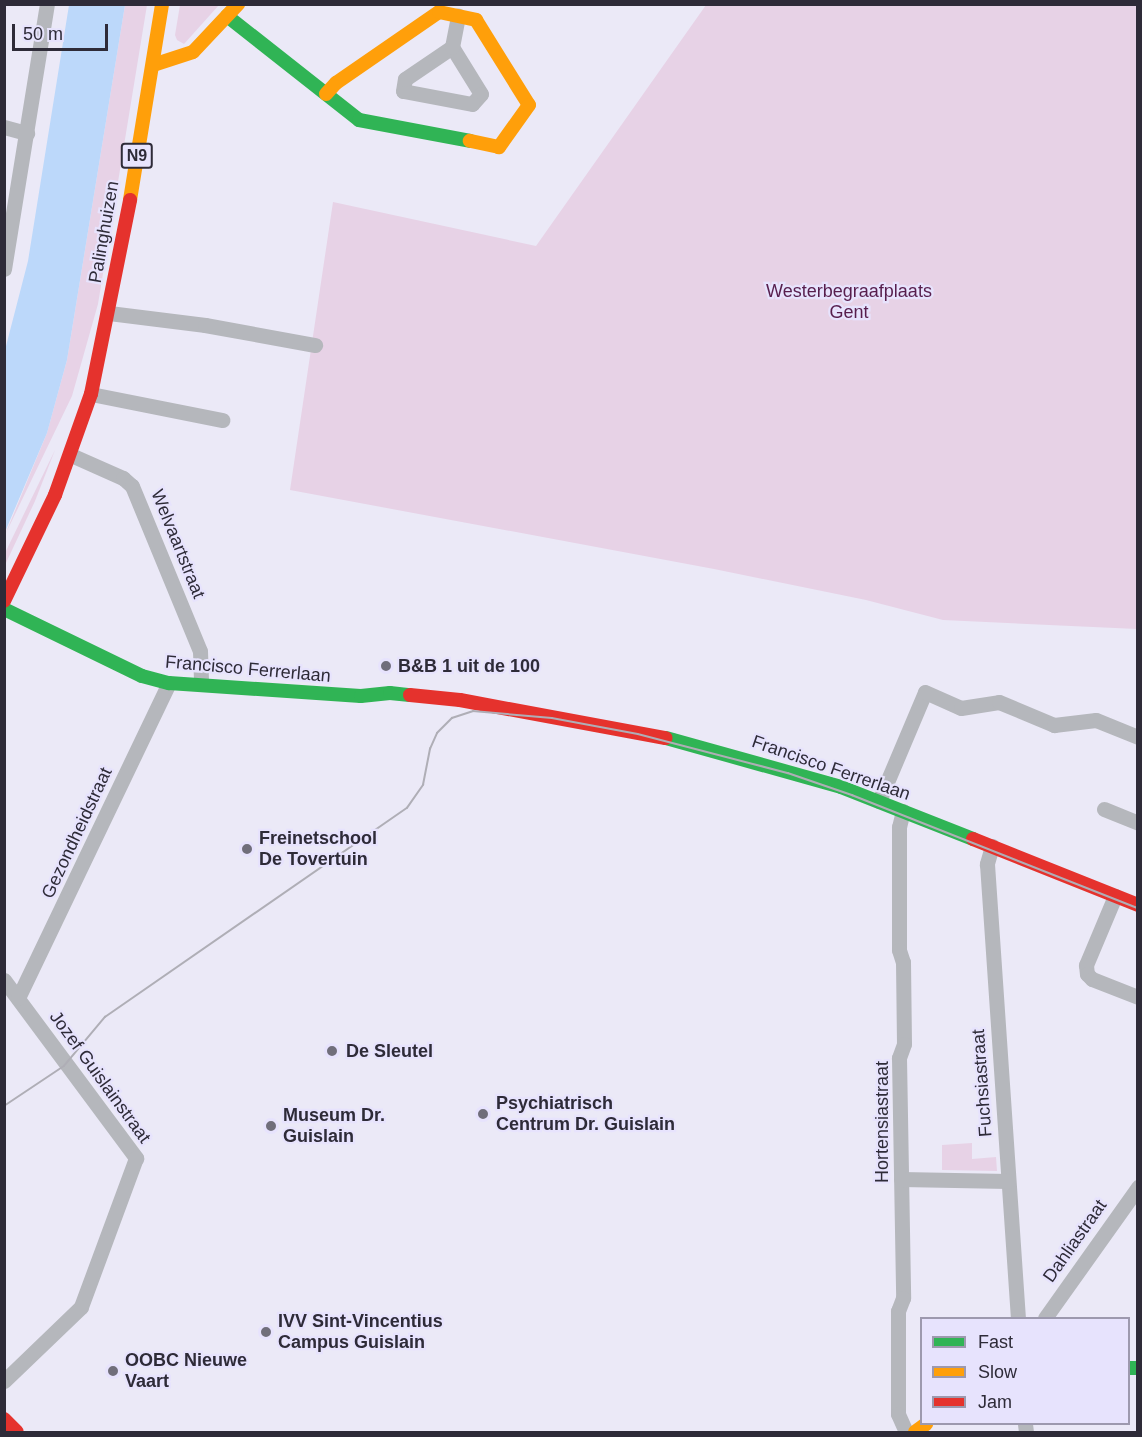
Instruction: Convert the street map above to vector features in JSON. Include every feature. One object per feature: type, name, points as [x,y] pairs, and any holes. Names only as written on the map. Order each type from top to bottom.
[{"type":"street","points":[[4,268],[47,4]]},
{"type":"street","name":"Palinghuizen","points":[[4,601],[56,495],[91,394],[109,313],[162,4]]},
{"type":"street","points":[[153,64],[193,52],[238,4]]},
{"type":"street","points":[[227,16],[326,94],[359,120],[499,147],[529,105],[476,20],[439,12],[336,83],[326,94]]},
{"type":"street","points":[[452,47],[405,79],[403,91],[472,104],[481,94],[452,47],[458,16]]},
{"type":"street","points":[[4,127],[27,133]]},
{"type":"street","points":[[109,313],[205,325],[315,345]]},
{"type":"street","points":[[91,394],[222,420]]},
{"type":"street","name":"Welvaartstraat","points":[[71,455],[123,478],[132,486],[200,651],[201,684]]},
{"type":"street","name":"Francisco Ferrerlaan","points":[[4,609],[142,676],[170,683],[361,696],[390,693],[460,699],[500,709],[573,719],[687,742],[789,770],[879,801],[1137,906]]},
{"type":"street","name":"Gezondheidstraat","points":[[18,998],[170,683]]},
{"type":"street","points":[[879,801],[925,692],[961,708],[999,702],[1054,725],[1096,720],[1137,736]]},
{"type":"street","name":"Francisco Ferrerlaan","points":[[361,696],[390,707],[409,709]]},
{"type":"street","name":"Francisco Ferrerlaan","points":[[459,714],[500,709]]},
{"type":"street","points":[[1104,809],[1137,823]]},
{"type":"street","name":"Hortensiastraat","points":[[903,811],[899,827],[899,950],[903,962],[904,1044],[899,1058],[903,1298],[898,1311],[898,1414],[906,1432]]},
{"type":"street","name":"Fuchsiastraat","points":[[992,846],[987,864],[1018,1317]]},
{"type":"street","points":[[1115,896],[1086,965],[1087,974],[1092,979],[1137,998]]},
{"type":"street","name":"Jozef Guislainstraat","points":[[4,980],[136,1158],[81,1307],[4,1381]]},
{"type":"street","points":[[902,1179],[1008,1181]]},
{"type":"street","name":"Dahliastraat","points":[[1047,1317],[1137,1187]]},
{"type":"street","points":[[4,1419],[17,1432]]},
{"type":"green space","points":[[125,5],[147,5],[98,304],[72,396],[5,535],[47,433],[67,360]]},
{"type":"green space","points":[[180,5],[219,5],[184,44],[177,40],[175,35]]},
{"type":"green space","name":"Westerbegraafplaats Gent","points":[[706,5],[1137,5],[1137,629],[943,620],[866,600],[714,569],[290,490],[333,202],[536,246]]},
{"type":"green space","points":[[55,450],[35,501],[5,565],[5,553]]},
{"type":"green space","points":[[972,1143],[972,1159],[996,1157],[997,1171],[942,1170],[942,1145]]},
{"type":"water","points":[[69,5],[125,5],[67,360],[47,433],[5,532],[5,350],[28,261]]},
{"type":"tram line","points":[[4,1106],[64,1066],[105,1017],[407,808],[423,785],[430,749],[437,733],[452,718],[473,711],[552,718],[638,734],[788,773],[852,795],[1138,908]]},
{"type":"traffic: fast","points":[[227,16],[359,120],[470,141]]},
{"type":"traffic: fast","points":[[4,609],[142,676],[169,683],[361,696],[390,693],[410,695]]},
{"type":"traffic: fast","points":[[666,738],[841,787],[973,839]]},
{"type":"traffic: fast","points":[[1130,1368],[1138,1368]]},
{"type":"traffic: slow","points":[[130,200],[162,4]]},
{"type":"traffic: slow","points":[[153,65],[193,52],[238,4]]},
{"type":"traffic: slow","points":[[326,94],[336,83],[439,12],[476,20],[529,105],[499,147],[470,141]]},
{"type":"traffic: slow","points":[[915,1432],[925,1425]]},
{"type":"traffic: jam","points":[[4,601],[55,495],[91,394],[130,200]]},
{"type":"traffic: jam","points":[[410,695],[460,700],[666,738]]},
{"type":"traffic: jam","points":[[973,839],[1138,905]]},
{"type":"traffic: jam","points":[[4,1419],[17,1432]]},
{"type":"place","name":"B&B 1 uit de 100","points":[[386,666]]},
{"type":"place","name":"Freinetschool De Tovertuin","points":[[247,849]]},
{"type":"place","name":"De Sleutel","points":[[332,1051]]},
{"type":"place","name":"Psychiatrisch Centrum Dr. Guislain","points":[[483,1114]]},
{"type":"place","name":"Museum Dr. Guislain","points":[[271,1126]]},
{"type":"place","name":"IVV Sint-Vincentius Campus Guislain","points":[[266,1332]]},
{"type":"place","name":"OOBC Nieuwe Vaart","points":[[113,1371]]}]
